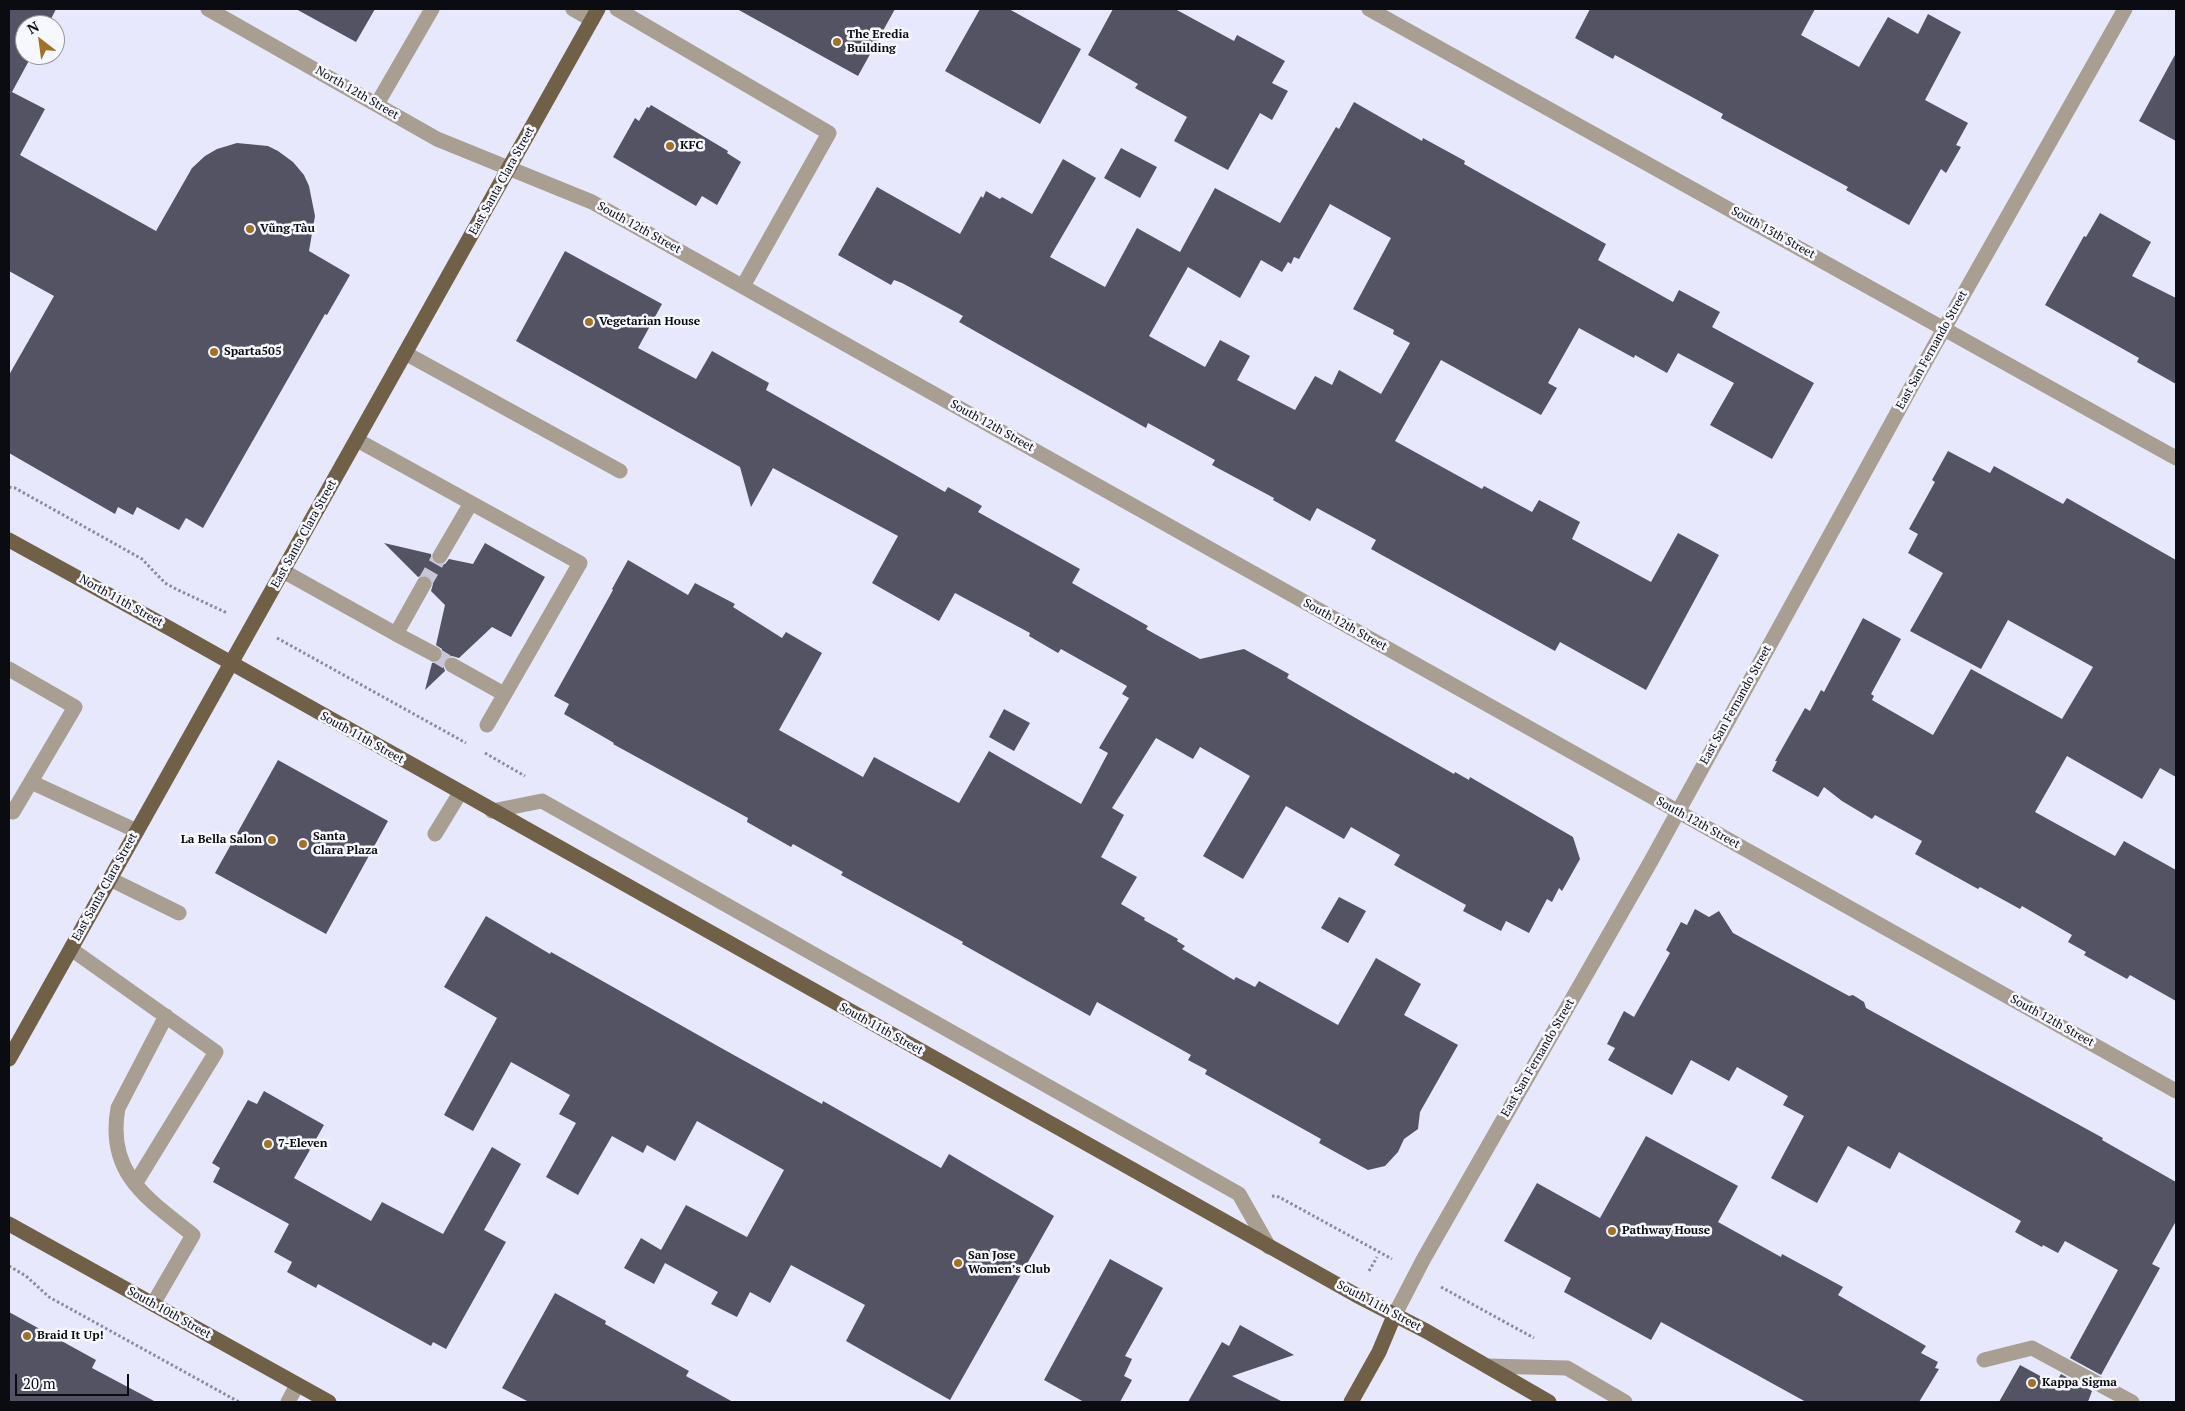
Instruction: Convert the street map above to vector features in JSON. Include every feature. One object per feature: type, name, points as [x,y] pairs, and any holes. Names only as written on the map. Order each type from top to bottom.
[{"type":"main road","name":"East Santa Clara Street","points":[[9,1059],[595,14]]},
{"type":"main road","name":"North 11th Street","points":[[9,540],[232,664]]},
{"type":"main road","name":"South 11th Street","points":[[232,664],[1270,1247],[1394,1316],[1426,1331],[1549,1402]]},
{"type":"main road","name":"South 10th Street","points":[[9,1224],[329,1402]]},
{"type":"main road","name":"East San Fernando Street","points":[[1350,1402],[1379,1352],[1394,1316]]},
{"type":"street","name":"North 12th Street","points":[[208,9],[437,139],[509,168]]},
{"type":"street","points":[[377,104],[432,9]]},
{"type":"street","points":[[573,9],[595,14]]},
{"type":"street","points":[[618,9],[829,133],[743,286]]},
{"type":"street","name":"South 13th Street","points":[[1369,9],[2176,458]]},
{"type":"street","name":"East San Fernando Street","points":[[1394,1316],[1434,1239],[1678,811],[1944,329],[2125,9]]},
{"type":"street","name":"South 12th Street","points":[[509,168],[592,202],[2176,1091]]},
{"type":"street","points":[[405,353],[620,471]]},
{"type":"street","points":[[357,440],[580,563],[487,725]]},
{"type":"street","points":[[440,556],[471,503]]},
{"type":"street","points":[[283,571],[434,654]]},
{"type":"street","points":[[396,634],[424,584]]},
{"type":"street","points":[[452,665],[504,694]]},
{"type":"street","points":[[9,669],[74,707],[13,812],[9,809]]},
{"type":"street","points":[[32,782],[137,831]]},
{"type":"street","points":[[435,834],[460,793]]},
{"type":"street","points":[[492,811],[542,801],[1239,1194],[1270,1247]]},
{"type":"street","points":[[110,879],[179,913]]},
{"type":"street","points":[[71,949],[216,1052],[134,1184]]},
{"type":"street","points":[[153,1304],[193,1235],[154,1204],[128,1178],[118,1149],[116,1115],[166,1016]]},
{"type":"street","points":[[1984,1360],[2032,1348],[2132,1402]]},
{"type":"street","name":"South 11th Street","points":[[1487,1366],[1567,1368],[1625,1402]]},
{"type":"street","points":[[288,1402],[297,1385]]},
{"type":"path","points":[[9,487],[15,488],[142,559],[165,583],[176,589]]},
{"type":"path","points":[[328,667],[468,744]]},
{"type":"path","points":[[477,749],[529,778],[542,801]]},
{"type":"path","points":[[1239,1194],[1280,1197],[1366,1245]]},
{"type":"path","points":[[1368,1274],[1376,1257]]},
{"type":"path","points":[[9,1266],[26,1276],[49,1297],[239,1402]]},
{"type":"path","points":[[1465,1299],[1553,1349],[1567,1368]]},
{"type":"building","name":"Sparta505","points":[[9,9],[56,9],[53,15],[15,15],[15,65],[27,65],[12,92],[45,109],[20,155],[156,231],[192,168],[205,156],[217,149],[237,143],[268,146],[293,162],[304,175],[309,186],[315,216],[309,251],[350,275],[327,315],[325,314],[203,528],[186,518],[179,530],[137,507],[133,515],[118,507],[115,514],[9,453],[9,375],[54,296],[9,271]]},
{"type":"building","points":[[296,9],[375,9],[356,42]]},
{"type":"building","name":"The Eredia Building","points":[[737,9],[895,9],[858,76]]},
{"type":"building","points":[[980,9],[1009,9],[1081,49],[1040,124],[945,71]]},
{"type":"building","points":[[1113,9],[1175,9],[1234,41],[1237,35],[1285,61],[1272,83],[1288,91],[1272,120],[1260,113],[1228,170],[1174,141],[1187,117],[1135,88],[1138,84],[1088,55]]},
{"type":"building","points":[[1590,9],[1815,9],[1801,35],[1859,67],[1888,17],[1918,34],[1928,14],[1961,32],[1925,100],[1968,123],[1956,145],[1961,147],[1946,173],[1941,169],[1909,225],[1846,190],[1848,187],[1721,118],[1723,114],[1615,55],[1613,59],[1575,38]]},
{"type":"building","points":[[2176,53],[2176,141],[2139,121]]},
{"type":"building","points":[[1354,102],[1422,141],[1423,138],[1465,161],[1464,164],[1606,244],[1598,260],[1673,302],[1679,290],[1720,312],[1712,327],[1814,383],[1772,459],[1710,425],[1734,383],[1678,353],[1667,373],[1635,355],[1634,358],[1579,328],[1548,383],[1557,388],[1541,415],[1441,360],[1395,441],[1482,489],[1484,486],[1532,512],[1539,500],[1580,522],[1572,539],[1651,582],[1678,533],[1719,555],[1646,690],[1560,642],[1555,651],[1371,549],[1376,540],[1317,508],[1310,521],[1273,500],[1274,498],[1212,465],[1215,460],[1148,423],[1146,428],[959,322],[963,316],[902,283],[894,280],[891,285],[838,255],[877,187],[960,234],[981,196],[983,198],[986,191],[1000,199],[1002,197],[1032,214],[1063,159],[1096,178],[1050,257],[1105,287],[1137,228],[1180,252],[1215,188],[1280,223],[1336,127],[1339,129]],"holes":[[[1330,204],[1391,238],[1353,309],[1394,330],[1393,334],[1410,343],[1381,394],[1339,370],[1332,385],[1315,376],[1295,410],[1237,380],[1250,356],[1220,340],[1205,367],[1149,336],[1188,267],[1240,298],[1261,260],[1282,272],[1288,262],[1291,264],[1294,257],[1299,259]]]},
{"type":"building","name":"KFC","points":[[651,105],[728,151],[727,153],[741,162],[717,205],[702,196],[696,206],[613,157],[635,118],[639,121],[647,107],[649,108]]},
{"type":"building","points":[[1121,148],[1157,167],[1140,198],[1104,178]]},
{"type":"building","points":[[2100,213],[2151,242],[2132,276],[2176,298],[2176,384],[2137,362],[2139,358],[2045,305],[2084,236],[2086,237]]},
{"type":"building","points":[[565,251],[662,304],[638,348],[696,379],[712,351],[769,383],[766,390],[945,492],[948,487],[982,506],[978,512],[1080,569],[1072,583],[1148,626],[1146,629],[1200,659],[1244,649],[1289,674],[1287,678],[1359,720],[1454,774],[1455,772],[1469,780],[1470,777],[1573,837],[1580,859],[1562,891],[1559,888],[1552,902],[1547,899],[1529,933],[1506,921],[1501,931],[1463,911],[1466,905],[1394,865],[1400,855],[1351,827],[1344,839],[1286,806],[1243,879],[1203,856],[1250,776],[1200,747],[1193,759],[1156,738],[1112,808],[1124,815],[1101,857],[1137,877],[1121,904],[1145,918],[1144,920],[1178,939],[1177,941],[1185,946],[1182,949],[1234,980],[1236,977],[1255,987],[1259,981],[1338,1025],[1376,958],[1421,984],[1404,1015],[1458,1045],[1420,1112],[1418,1129],[1404,1139],[1398,1152],[1385,1166],[1368,1170],[1319,1143],[1321,1139],[1205,1074],[1207,1070],[1188,1060],[1191,1055],[1097,1002],[1090,1016],[962,944],[963,942],[841,875],[843,872],[793,844],[791,847],[747,822],[748,818],[613,744],[564,714],[569,704],[554,696],[628,560],[688,595],[695,583],[735,604],[733,607],[782,638],[786,632],[822,653],[779,730],[863,777],[874,757],[959,803],[989,751],[1081,804],[1108,753],[1099,748],[1129,698],[1122,694],[1127,686],[1061,649],[1058,653],[1029,636],[1030,633],[955,593],[939,621],[872,583],[898,536],[773,468],[751,507],[740,467],[516,341]]},
{"type":"building","points":[[1948,451],[1990,473],[1994,466],[2063,504],[2067,498],[2176,560],[2176,777],[2160,768],[2142,799],[2067,756],[2035,812],[2115,856],[2124,841],[2176,870],[2176,1001],[2130,975],[2127,979],[2084,955],[2086,952],[2068,942],[2072,935],[2022,906],[2020,909],[1980,887],[1978,889],[1915,854],[1922,841],[1875,815],[1872,819],[1842,801],[1824,787],[1818,797],[1772,771],[1777,761],[1775,761],[1805,708],[1810,711],[1821,690],[1824,692],[1863,618],[1901,639],[1871,694],[1874,696],[1872,700],[1933,735],[1971,669],[2062,719],[2093,667],[2008,620],[1981,669],[1910,631],[1943,573],[1908,553],[1918,534],[1909,529],[1935,482],[1932,480]]},
{"type":"building","points":[[384,543],[431,554],[432,561],[439,565],[445,564],[449,559],[473,564],[485,543],[545,577],[511,637],[492,627],[459,658],[447,657],[443,665],[445,671],[425,690],[432,663],[439,662],[442,658],[442,649],[436,645],[445,605],[431,591],[432,579],[424,575],[418,577]]},
{"type":"building","points":[[1004,709],[1030,723],[1014,751],[989,737]]},
{"type":"building","name":"Santa Clara Plaza","points":[[278,760],[388,821],[326,934],[215,873]]},
{"type":"building","points":[[1339,897],[1366,911],[1348,943],[1321,928]]},
{"type":"building","points":[[1695,909],[1709,917],[1719,911],[1733,933],[1849,996],[1853,995],[1864,1002],[1866,1008],[2103,1138],[2102,1140],[2176,1182],[2176,1221],[2152,1264],[2160,1268],[2101,1375],[2070,1358],[2118,1270],[2065,1241],[2058,1253],[2043,1245],[2042,1247],[2015,1232],[2021,1221],[1899,1152],[1890,1169],[1848,1146],[1817,1203],[1771,1178],[1804,1116],[1783,1105],[1788,1096],[1737,1067],[1729,1081],[1691,1060],[1672,1095],[1608,1060],[1615,1048],[1607,1044],[1624,1011],[1634,1017],[1670,953],[1666,950],[1681,922],[1687,925]]},
{"type":"building","points":[[486,916],[550,954],[551,952],[822,1104],[823,1101],[941,1168],[949,1154],[1054,1216],[950,1400],[846,1341],[865,1305],[791,1265],[770,1303],[750,1292],[737,1317],[711,1304],[718,1292],[665,1263],[654,1284],[624,1268],[641,1238],[661,1250],[686,1205],[747,1237],[784,1170],[697,1121],[675,1161],[647,1145],[643,1153],[612,1136],[578,1195],[546,1177],[576,1123],[559,1114],[570,1095],[511,1062],[473,1131],[444,1115],[497,1018],[444,987]]},
{"type":"building","points":[[264,1091],[324,1125],[294,1178],[371,1221],[382,1202],[443,1234],[492,1147],[521,1164],[484,1230],[506,1242],[446,1349],[433,1342],[431,1346],[318,1284],[316,1288],[287,1272],[292,1262],[274,1252],[289,1224],[213,1182],[220,1168],[212,1163],[248,1100],[257,1104]]},
{"type":"building","points":[[1646,1136],[1738,1186],[1718,1222],[1781,1257],[1782,1254],[1843,1287],[1838,1295],[1926,1346],[1921,1353],[1938,1362],[1935,1368],[1939,1369],[1919,1402],[1806,1402],[1661,1322],[1651,1340],[1564,1292],[1571,1278],[1504,1241],[1537,1183],[1600,1218]]},
{"type":"building","points":[[1110,1259],[1163,1288],[1125,1356],[1132,1359],[1124,1376],[1132,1380],[1120,1402],[1084,1402],[1044,1380]]},
{"type":"building","points":[[555,1293],[606,1321],[605,1324],[689,1371],[686,1376],[733,1402],[529,1402],[502,1388]]},
{"type":"building","points":[[9,1312],[96,1360],[92,1368],[156,1402],[9,1402]]},
{"type":"building","points":[[1240,1325],[1294,1355],[1232,1376],[1283,1402],[1188,1402],[1222,1342],[1229,1346]]},
{"type":"building","name":"Kappa Sigma","points":[[2020,1365],[2055,1384],[2061,1374],[2092,1391],[2088,1402],[1999,1402]]},
{"type":"tunnel","points":[[424,584],[440,556]]},
{"type":"tunnel","points":[[434,654],[452,665]]},
{"type":"place","name":"The Eredia Building","points":[[837,42]]},
{"type":"place","name":"KFC","points":[[670,146]]},
{"type":"place","name":"Vũng Tàu","points":[[250,229]]},
{"type":"place","name":"Vegetarian House","points":[[589,322]]},
{"type":"place","name":"Sparta505","points":[[214,352]]},
{"type":"place","name":"La Bella Salon","points":[[272,840]]},
{"type":"place","name":"Santa Clara Plaza","points":[[303,844]]},
{"type":"place","name":"7-Eleven","points":[[268,1144]]},
{"type":"place","name":"Pathway House","points":[[1612,1231]]},
{"type":"place","name":"San Jose Women’s Club","points":[[958,1263]]},
{"type":"place","name":"Braid It Up!","points":[[27,1336]]},
{"type":"place","name":"Kappa Sigma","points":[[2032,1383]]}]
